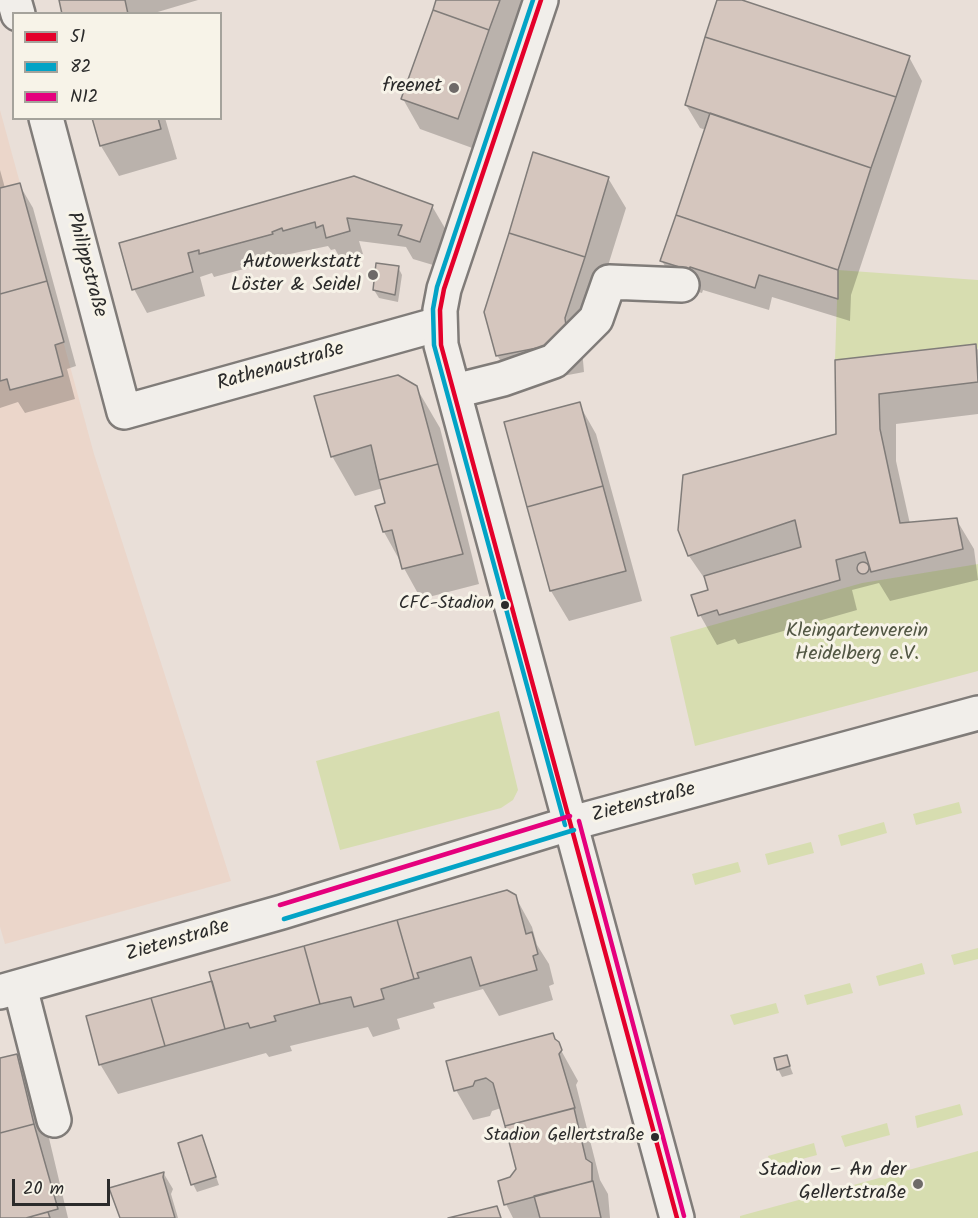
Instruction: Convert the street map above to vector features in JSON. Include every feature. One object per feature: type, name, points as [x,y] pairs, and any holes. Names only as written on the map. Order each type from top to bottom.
[{"type":"street","points":[[541,0],[444,289],[439,324],[441,345],[677,1218]]},
{"type":"street","name":"Philippstraße","points":[[47,120],[124,412]]},
{"type":"street","points":[[455,391],[503,380],[554,361],[596,319],[609,282],[682,285]]},
{"type":"street","name":"Rathenaustraße","points":[[124,412],[439,324]]},
{"type":"street","name":"Zietenstraße","points":[[10,989],[282,912],[572,823],[978,713]]},
{"type":"street","points":[[10,989],[54,1120]]},
{"type":"shaded area","points":[[0,110],[94,454],[231,881],[5,944],[0,927]]},
{"type":"green space","points":[[838,270],[978,280],[978,350],[976,344],[835,360]]},
{"type":"green space","name":"Kleingartenverein Heidelberg e.V.","points":[[978,564],[978,671],[695,746],[670,637],[862,583]]},
{"type":"green space","points":[[499,711],[518,790],[513,800],[501,808],[340,850],[316,761]]},
{"type":"green space","points":[[959,802],[962,813],[916,825],[913,814]]},
{"type":"green space","points":[[884,822],[887,833],[841,846],[838,835]]},
{"type":"green space","points":[[811,842],[814,853],[768,865],[765,854]]},
{"type":"green space","points":[[738,862],[741,872],[695,885],[692,874]]},
{"type":"green space","points":[[978,948],[978,959],[954,965],[951,955]]},
{"type":"green space","points":[[922,963],[925,974],[879,986],[876,976]]},
{"type":"green space","points":[[850,983],[853,993],[807,1005],[804,995]]},
{"type":"green space","points":[[776,1003],[779,1013],[734,1025],[730,1015]]},
{"type":"green space","points":[[960,1104],[963,1115],[917,1128],[915,1116]]},
{"type":"green space","points":[[887,1123],[890,1135],[845,1147],[841,1136]]},
{"type":"green space","points":[[814,1143],[817,1155],[772,1167],[768,1156]]},
{"type":"green space","name":"Stadion – An der Gellertstraße","points":[[978,1151],[978,1218],[740,1218],[740,1216]]},
{"type":"building","points":[[59,0],[125,0],[128,12],[62,12]]},
{"type":"building","points":[[436,0],[500,0],[489,30],[433,10]]},
{"type":"building","points":[[717,0],[742,0],[910,56],[896,97],[705,37]]},
{"type":"building","points":[[433,10],[489,30],[458,119],[401,99]]},
{"type":"building","points":[[705,37],[896,97],[871,168],[685,105]]},
{"type":"building","points":[[710,113],[871,168],[838,270],[676,215]]},
{"type":"building","points":[[93,120],[159,120],[161,129],[100,146]]},
{"type":"building","points":[[533,152],[609,177],[585,257],[509,233]]},
{"type":"building","points":[[354,176],[433,205],[420,242],[398,235],[402,225],[347,218],[350,231],[326,238],[323,225],[316,228],[315,222],[283,231],[282,228],[272,232],[273,234],[199,254],[199,250],[188,253],[193,272],[132,290],[119,243]]},
{"type":"building","points":[[20,183],[47,281],[0,294],[0,188]]},
{"type":"building","points":[[676,215],[838,270],[838,299],[759,275],[755,288],[690,267],[689,270],[660,261]]},
{"type":"building","points":[[509,233],[585,257],[565,318],[568,342],[496,356],[484,312]]},
{"type":"building","points":[[376,263],[399,266],[395,295],[373,290]]},
{"type":"building","points":[[47,281],[64,342],[55,345],[63,376],[10,390],[7,379],[0,381],[0,294]]},
{"type":"building","points":[[976,344],[978,382],[879,394],[880,429],[900,523],[957,518],[963,549],[871,572],[865,552],[836,560],[840,580],[719,615],[717,610],[698,616],[691,595],[708,590],[704,576],[801,547],[795,520],[688,556],[678,530],[683,475],[836,434],[835,360]]},
{"type":"building","points":[[398,375],[417,386],[438,464],[379,480],[371,445],[331,457],[314,396]]},
{"type":"building","points":[[580,402],[603,486],[527,507],[504,422]]},
{"type":"building","points":[[438,464],[463,554],[402,569],[392,530],[383,532],[375,506],[385,503],[379,480]]},
{"type":"building","points":[[603,486],[626,571],[550,591],[527,507]]},
{"type":"building","points":[[863,562],[869,568],[863,574],[857,568]]},
{"type":"building","points":[[507,890],[516,895],[526,934],[532,932],[538,954],[533,956],[537,970],[480,986],[471,957],[417,973],[419,978],[414,979],[397,920]]},
{"type":"building","points":[[397,920],[414,979],[381,989],[384,999],[354,1007],[351,997],[320,1004],[304,946]]},
{"type":"building","points":[[304,946],[320,1004],[274,1016],[276,1021],[250,1028],[248,1023],[225,1029],[209,972]]},
{"type":"building","points":[[212,981],[225,1029],[165,1046],[151,998]]},
{"type":"building","points":[[151,998],[165,1046],[99,1065],[86,1016]]},
{"type":"building","points":[[553,1033],[562,1050],[559,1054],[575,1108],[505,1126],[493,1083],[486,1078],[475,1081],[473,1086],[454,1091],[446,1061]]},
{"type":"building","points":[[17,1054],[34,1124],[0,1133],[0,1058]]},
{"type":"building","points":[[787,1055],[790,1066],[777,1070],[774,1058]]},
{"type":"building","points":[[574,1108],[586,1159],[592,1163],[592,1181],[504,1205],[498,1181],[510,1177],[516,1169],[505,1126]]},
{"type":"building","points":[[34,1124],[58,1209],[26,1218],[0,1218],[0,1133]]},
{"type":"building","points":[[202,1135],[216,1177],[191,1185],[178,1143]]},
{"type":"building","points":[[164,1172],[163,1177],[175,1218],[120,1218],[109,1188]]},
{"type":"building","points":[[593,1181],[601,1218],[540,1218],[534,1196]]},
{"type":"building","points":[[497,1206],[501,1218],[448,1218]]},
{"type":"building","points":[[48,1212],[50,1218],[26,1218]]},
{"type":"transit line","name":"82","points":[[533,0],[437,287],[433,309],[434,345],[565,825]]},
{"type":"transit line","name":"51","points":[[541,0],[444,289],[440,310],[441,345],[677,1218]]},
{"type":"transit line","name":"N12","points":[[280,905],[570,816]]},
{"type":"transit line","name":"N12","points":[[579,821],[684,1216]]},
{"type":"transit line","name":"82","points":[[284,919],[574,830]]},
{"type":"place","name":"freenet","points":[[454,88]]},
{"type":"place","name":"Autowerkstatt Löster & Seidel","points":[[373,275]]},
{"type":"place","name":"CFC-Stadion","points":[[505,605]]},
{"type":"place","name":"Stadion Gellertstraße","points":[[655,1137]]},
{"type":"place","name":"Stadion – An der Gellertstraße","points":[[918,1184]]}]
